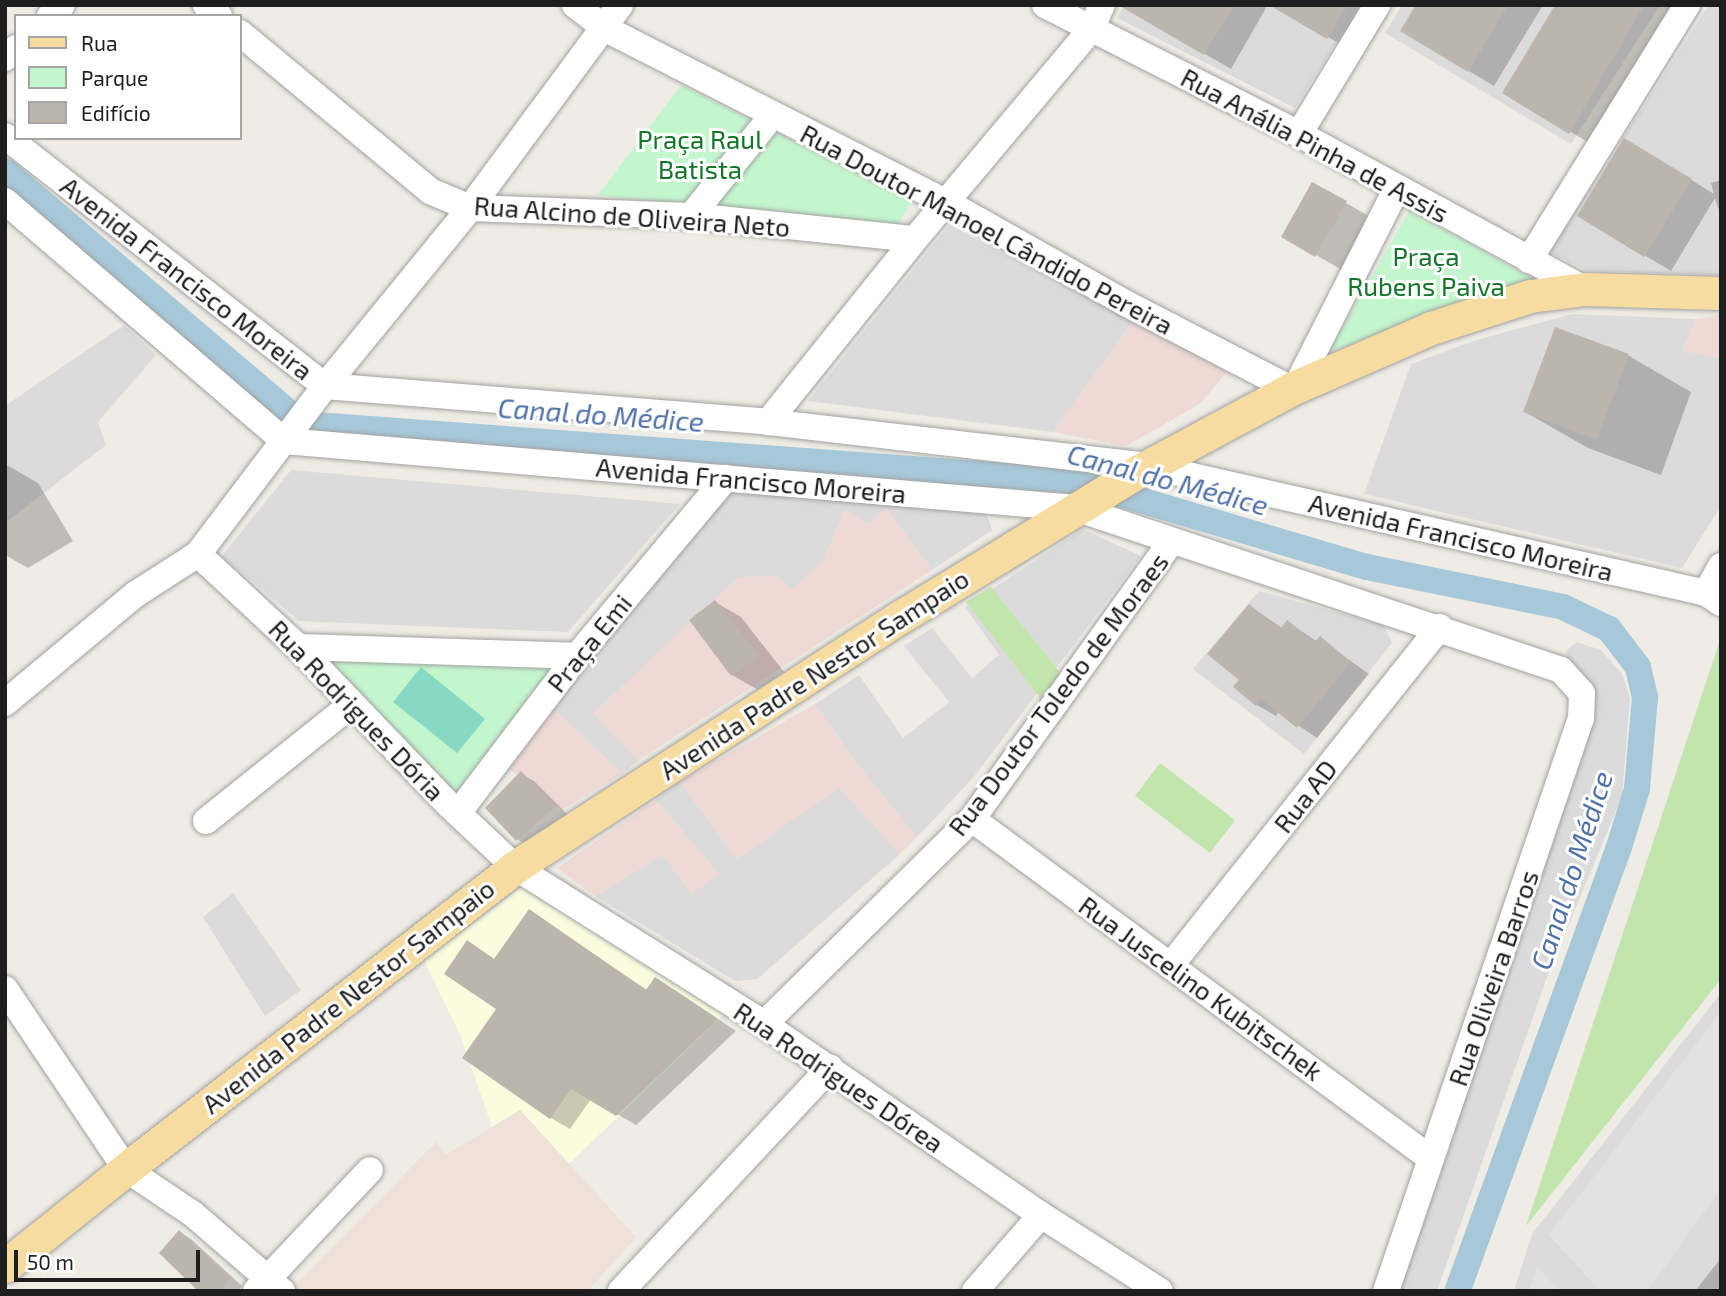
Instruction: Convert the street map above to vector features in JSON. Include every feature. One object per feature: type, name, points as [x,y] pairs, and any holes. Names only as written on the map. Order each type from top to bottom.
[{"type":"main road","name":"Avenida Padre Nestor Sampaio","points":[[5,1266],[515,867],[891,623],[1143,468],[1294,388],[1432,328],[1530,296],[1584,289],[1721,293]]},
{"type":"street","name":"Rua Doutor Manoel Cândido Pereira","points":[[575,5],[604,28],[772,116],[946,202],[1127,304],[1294,388]]},
{"type":"street","points":[[5,703],[136,594],[198,554],[323,388],[470,208],[621,5]]},
{"type":"street","name":"Rua Anália Pinha de Assis","points":[[1045,5],[1097,17],[1299,134],[1584,289]]},
{"type":"street","points":[[1299,134],[1377,5]]},
{"type":"street","points":[[1529,260],[1687,5]]},
{"type":"street","points":[[768,422],[1097,17]]},
{"type":"street","name":"Rua Alcino de Oliveira Neto","points":[[242,35],[430,191],[470,208],[691,216],[915,239]]},
{"type":"street","points":[[691,216],[772,116]]},
{"type":"street","name":"Avenida Francisco Moreira","points":[[5,136],[323,388],[768,422],[1143,468],[1713,598]]},
{"type":"street","points":[[1294,388],[1397,188]]},
{"type":"street","name":"Avenida Francisco Moreira","points":[[5,201],[286,439],[1078,506],[1172,541],[1440,627],[1561,670]]},
{"type":"street","name":"Praça Emi","points":[[458,813],[577,656],[726,478]]},
{"type":"street","name":"Rua Doutor Toledo de Moraes","points":[[764,1024],[972,820],[1172,541]]},
{"type":"street","name":"Rua Rodrigues Dória","points":[[198,554],[298,647],[458,813],[515,867]]},
{"type":"street","points":[[1713,598],[1721,566]]},
{"type":"street","name":"Rua AD","points":[[1171,965],[1440,627]]},
{"type":"street","points":[[298,647],[577,656]]},
{"type":"street","name":"Rua Oliveira Barros","points":[[1386,1291],[1502,957],[1581,718],[1582,693],[1561,670]]},
{"type":"street","points":[[206,821],[352,704]]},
{"type":"street","name":"Rua Juscelino Kubitschek","points":[[972,820],[1430,1158]]},
{"type":"street","name":"Rua Rodrigues Dórea","points":[[515,867],[764,1024],[1041,1215],[1160,1291]]},
{"type":"street","points":[[5,989],[126,1169],[193,1214],[269,1286],[370,1170]]},
{"type":"street","points":[[621,1291],[830,1068]]},
{"type":"street","points":[[975,1291],[1041,1215]]},
{"type":"shaded area","points":[[1124,5],[1359,5],[1295,108],[1117,18]]},
{"type":"shaded area","points":[[1402,5],[1660,5],[1571,144],[1385,33]]},
{"type":"shaded area","points":[[1709,5],[1721,5],[1721,275],[1588,271],[1549,252]]},
{"type":"shaded area","points":[[949,225],[1134,320],[1053,432],[808,401]]},
{"type":"shaded area","points":[[1572,314],[1696,319],[1683,350],[1721,359],[1721,506],[1682,568],[1364,494],[1411,364],[1473,341]]},
{"type":"shaded area","points":[[1721,315],[1721,359],[1683,351],[1696,319]]},
{"type":"shaded area","points":[[1134,320],[1227,372],[1201,403],[1126,446],[1053,432]]},
{"type":"shaded area","points":[[124,325],[156,355],[98,422],[106,445],[5,523],[5,406]]},
{"type":"shaded area","points":[[291,470],[680,504],[568,632],[299,621],[222,556]]},
{"type":"shaded area","points":[[723,491],[985,509],[992,530],[932,570],[887,510],[866,524],[845,510],[823,561],[792,591],[594,714],[639,760],[622,774],[554,709]]},
{"type":"shaded area","points":[[887,509],[932,570],[639,760],[593,713],[738,577],[778,576],[792,590],[823,561],[845,510],[866,524]]},
{"type":"shaded area","points":[[1083,529],[1141,556],[973,778],[917,837],[861,769],[815,704],[859,675],[903,738],[949,702],[904,646],[932,628],[972,678],[999,655],[965,607]]},
{"type":"shaded area","points":[[1259,591],[1383,625],[1392,643],[1304,754],[1193,669]]},
{"type":"shaded area","points":[[1577,642],[1601,650],[1622,674],[1630,698],[1622,796],[1546,980],[1437,1291],[1391,1291],[1593,708],[1595,691],[1588,678],[1563,660],[1567,650]]},
{"type":"shaded area","points":[[815,704],[861,769],[917,837],[900,854],[839,788],[737,859],[680,782]]},
{"type":"shaded area","points":[[554,709],[622,774],[562,810],[507,767]]},
{"type":"shaded area","points":[[680,782],[737,859],[839,787],[900,854],[757,979],[735,981],[595,896],[662,855],[719,874],[656,800]]},
{"type":"shaded area","points":[[656,800],[719,874],[692,894],[662,855],[595,896],[557,868]]},
{"type":"shaded area","points":[[525,885],[724,1014],[569,1164],[520,1110],[492,1127],[461,1037],[424,960]]},
{"type":"shaded area","points":[[233,893],[301,990],[265,1016],[203,917]]},
{"type":"shaded area","points":[[1721,993],[1721,1291],[1514,1291],[1532,1234]]},
{"type":"shaded area","points":[[1721,1011],[1721,1189],[1647,1291],[1600,1291],[1549,1235]]},
{"type":"shaded area","points":[[520,1110],[636,1237],[588,1291],[298,1291],[294,1287],[436,1142],[446,1155]]},
{"type":"shaded area","points":[[1537,1267],[1560,1291],[1529,1291]]},
{"type":"green space","name":"Praça Raul Batista","points":[[681,85],[912,201],[894,231],[598,195]]},
{"type":"green space","name":"Praça Rubens Paiva","points":[[1409,211],[1532,278],[1329,352]]},
{"type":"green space","points":[[991,587],[1063,676],[1044,703],[966,602]]},
{"type":"green space","points":[[1719,643],[1721,979],[1526,1226]]},
{"type":"green space","points":[[324,659],[557,665],[458,797]]},
{"type":"green space","points":[[421,667],[485,719],[457,753],[393,702]]},
{"type":"green space","points":[[1160,763],[1235,820],[1210,853],[1135,796]]},
{"type":"building","points":[[1118,5],[1234,5],[1204,55]]},
{"type":"building","points":[[1269,5],[1347,5],[1327,39]]},
{"type":"building","points":[[1416,5],[1508,5],[1468,72],[1400,31]]},
{"type":"building","points":[[1555,5],[1644,5],[1569,134],[1502,93]]},
{"type":"building","points":[[1624,138],[1692,179],[1644,257],[1577,216]]},
{"type":"building","points":[[1312,182],[1347,201],[1315,257],[1281,237]]},
{"type":"building","points":[[1555,327],[1629,354],[1597,440],[1523,412]]},
{"type":"building","points":[[715,600],[760,656],[731,676],[689,620]]},
{"type":"building","points":[[1249,604],[1280,629],[1287,620],[1315,642],[1320,636],[1351,662],[1297,728],[1261,699],[1256,706],[1233,687],[1239,680],[1207,654]]},
{"type":"building","points":[[521,771],[556,806],[516,841],[485,808]]},
{"type":"building","points":[[529,909],[646,990],[655,977],[718,1019],[616,1116],[571,1089],[550,1119],[462,1058],[496,1009],[444,974],[467,940],[494,959]]},
{"type":"building","points":[[179,1230],[230,1278],[219,1291],[198,1291],[159,1253]]},
{"type":"waterway","name":"Canal do Médice","points":[[5,171],[302,424],[1076,481],[1367,567],[1563,607],[1609,629],[1638,667],[1645,697],[1637,789],[1619,847],[1457,1291]]}]
